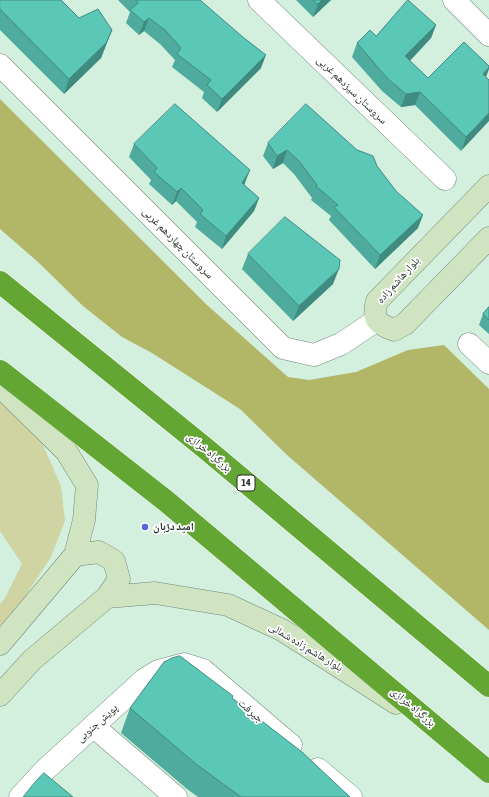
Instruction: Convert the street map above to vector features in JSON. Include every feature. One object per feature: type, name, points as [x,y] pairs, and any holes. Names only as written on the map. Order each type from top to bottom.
[{"type":"highway","name":"بزرگراه خرازی","points":[[0,282],[205,448],[489,686]]},
{"type":"highway","name":"بزرگراه خرازی","points":[[0,371],[166,501],[489,772]]},
{"type":"street","name":"سروستان سیزدهم غربی","points":[[259,0],[445,179]]},
{"type":"street","points":[[454,0],[489,35]]},
{"type":"street","name":"سروستان چهاردهم غربی","points":[[0,65],[283,348],[314,355],[341,344],[376,320]]},
{"type":"street","name":"بلوار هاشم زاده","points":[[489,186],[377,301],[374,311],[376,320],[384,326],[394,330],[405,324],[489,238]]},
{"type":"street","points":[[469,344],[489,363]]},
{"type":"street","points":[[0,386],[66,451],[86,485],[84,520],[75,555],[0,644]]},
{"type":"street","points":[[0,695],[32,660],[107,597],[119,579],[114,561],[99,552],[75,555]]},
{"type":"street","name":"بلوار هاشم زاده شمالی","points":[[107,597],[155,593],[228,605],[282,630],[445,735]]},
{"type":"street","name":"پویش جنوبی","points":[[20,797],[45,770],[145,679],[158,671],[184,664]]},
{"type":"street","name":"جيرفت","points":[[184,664],[203,670],[351,797]]},
{"type":"street","points":[[93,726],[176,797]]},
{"type":"green space","points":[[0,99],[207,305],[288,377],[309,380],[356,372],[408,350],[444,345],[489,389],[489,630],[287,455],[240,409],[152,353],[122,337],[83,306],[38,262],[0,229]]},
{"type":"green space","points":[[0,402],[43,445],[61,486],[65,521],[51,557],[21,603],[0,626],[0,604],[5,598],[22,564],[0,531]]},
{"type":"building","points":[[0,0],[61,0],[79,18],[98,9],[112,30],[106,43],[69,79],[0,9]]},
{"type":"building","points":[[136,0],[200,0],[266,55],[222,99],[207,85],[211,80],[177,54],[181,48],[165,30],[149,18],[144,22],[130,10],[138,3]]},
{"type":"building","points":[[313,0],[322,0],[318,4]]},
{"type":"building","points":[[408,0],[436,25],[405,56],[428,78],[464,42],[489,66],[483,74],[489,80],[489,113],[466,137],[420,92],[406,94],[387,78],[357,43],[370,30],[376,36]]},
{"type":"building","points":[[175,104],[250,170],[242,183],[259,198],[226,236],[200,214],[203,210],[181,188],[177,192],[154,172],[157,168],[134,144]]},
{"type":"building","points":[[306,104],[357,150],[373,156],[377,166],[396,191],[423,215],[380,255],[334,207],[338,205],[316,186],[317,185],[299,161],[287,150],[277,156],[268,143]]},
{"type":"building","points":[[285,217],[340,260],[339,269],[299,306],[248,254]]},
{"type":"building","points":[[489,307],[489,320],[483,314]]},
{"type":"building","points":[[180,656],[233,696],[232,698],[302,752],[350,797],[241,797],[196,764],[130,708],[164,662]]},
{"type":"building","points":[[44,773],[73,797],[23,797]]},
{"type":"place","name":"امید دژبان","points":[[145,527]]}]
